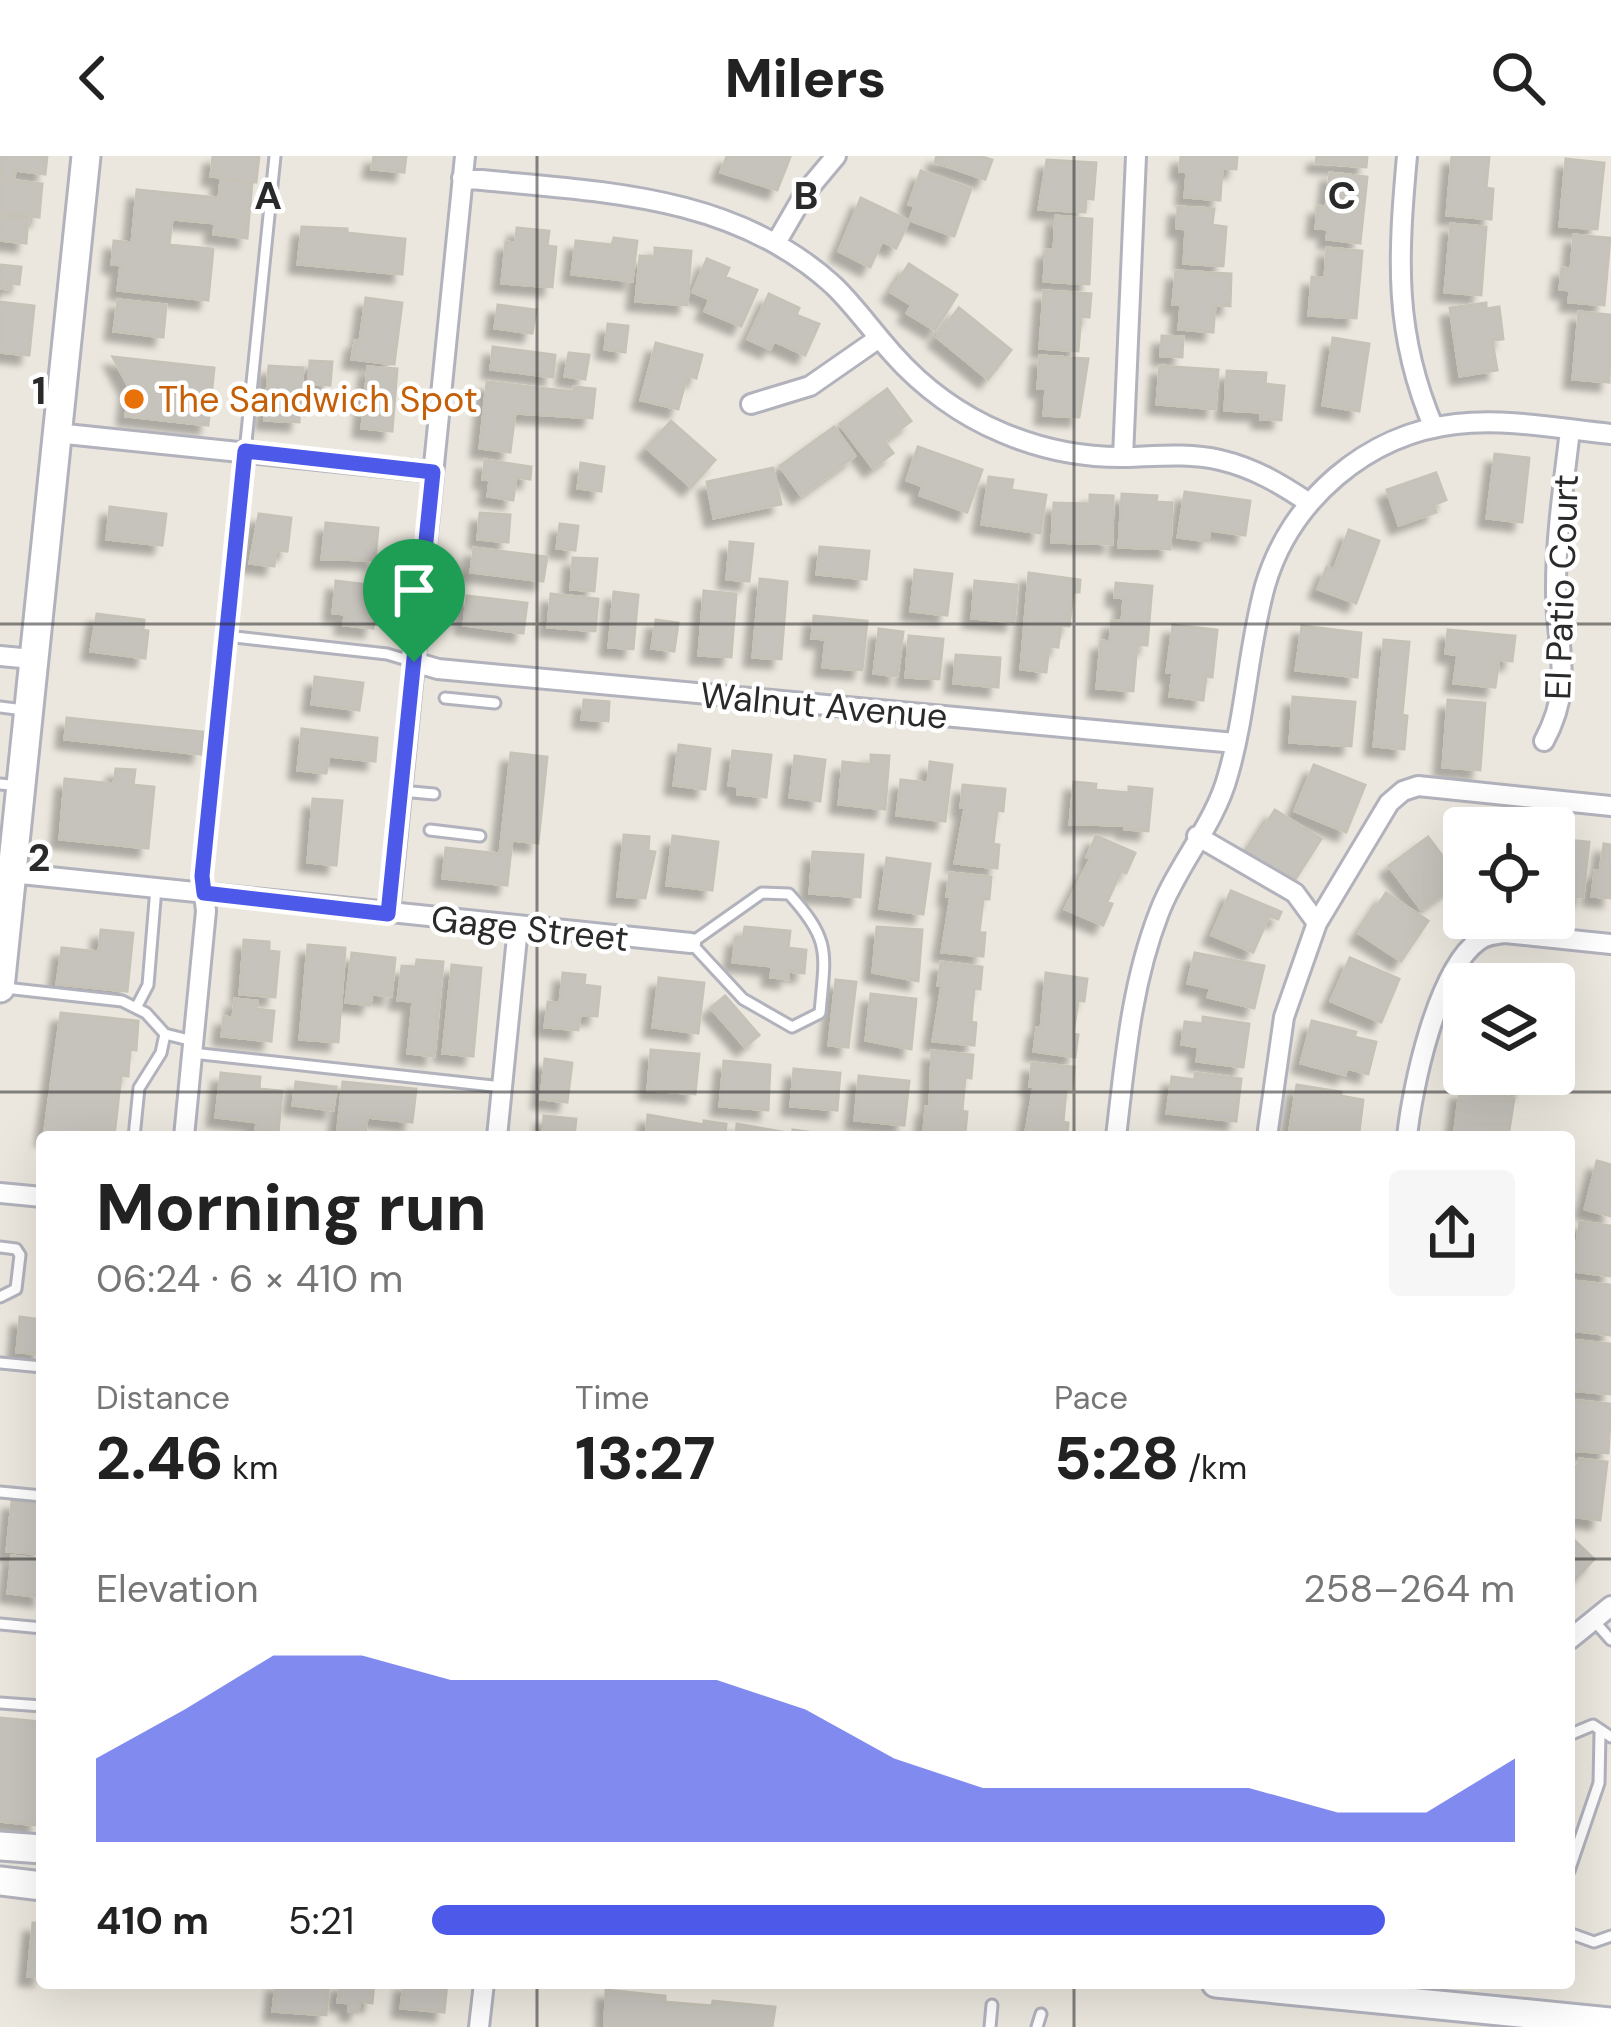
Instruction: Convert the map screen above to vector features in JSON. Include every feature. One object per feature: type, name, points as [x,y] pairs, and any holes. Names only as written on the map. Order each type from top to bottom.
[{"type":"main road","points":[[0,988],[11,873],[13,709],[32,659],[86,156]]},
{"type":"main road","points":[[0,1846],[36,1849]]},
{"type":"main road","points":[[0,1881],[36,1885]]},
{"type":"main road","points":[[1267,1989],[1541,2021],[1611,2022]]},
{"type":"street","points":[[388,914],[465,156]]},
{"type":"street","points":[[776,243],[805,193],[836,156]]},
{"type":"street","points":[[1123,457],[1136,156]]},
{"type":"street","points":[[1407,156],[1398,249],[1400,302],[1408,354],[1434,428]]},
{"type":"street","points":[[462,178],[685,205],[730,220],[776,243],[832,284],[922,382],[976,421],[1051,449],[1123,457],[1216,459],[1259,473],[1310,503]]},
{"type":"street","points":[[752,404],[810,386],[879,338]]},
{"type":"street","points":[[1117,1131],[1131,1011],[1143,960],[1160,911],[1219,799],[1235,743],[1265,586],[1283,542],[1310,503],[1361,458],[1404,436],[1434,428],[1481,422],[1611,434]]},
{"type":"street","name":"El Patio Court","points":[[1544,741],[1562,698],[1564,676],[1556,584],[1570,430]]},
{"type":"street","points":[[56,433],[433,472]]},
{"type":"street","points":[[0,656],[32,659]]},
{"type":"street","name":"Walnut Avenue","points":[[414,662],[438,669],[1235,743]]},
{"type":"street","points":[[1268,1131],[1284,1017],[1317,923],[1389,803],[1410,788],[1611,806]]},
{"type":"street","points":[[1198,836],[1295,893],[1317,923]]},
{"type":"street","name":"Gage Street","points":[[11,873],[691,943]]},
{"type":"street","points":[[185,1131],[204,893]]},
{"type":"street","points":[[497,1131],[518,927]]},
{"type":"street","points":[[1408,1131],[1426,1041],[1447,989],[1472,947],[1490,935],[1505,933],[1611,944]]},
{"type":"street","points":[[0,1193],[36,1197]]},
{"type":"street","points":[[1575,1636],[1611,1606]]},
{"type":"street","points":[[479,2027],[483,1989]]},
{"type":"lane","points":[[204,893],[202,876],[275,156]]},
{"type":"lane","points":[[226,636],[414,662]]},
{"type":"lane","points":[[445,698],[495,703]]},
{"type":"lane","points":[[401,791],[434,794]]},
{"type":"lane","points":[[430,830],[480,836]]},
{"type":"lane","points":[[141,1010],[148,985],[156,888]]},
{"type":"lane","points":[[762,892],[789,894],[815,922],[826,952],[820,1013],[792,1027],[743,999],[691,943],[762,892]]},
{"type":"lane","points":[[0,988],[122,1001],[141,1010],[164,1034],[193,1047],[502,1087]]},
{"type":"lane","points":[[135,1131],[139,1088],[160,1053],[164,1034]]},
{"type":"lane","points":[[0,1247],[16,1249],[20,1256],[16,1288],[0,1297]]},
{"type":"lane","points":[[0,1363],[36,1366]]},
{"type":"lane","points":[[0,1492],[36,1495]]},
{"type":"lane","points":[[1595,1622],[1611,1640]]},
{"type":"lane","points":[[0,1624],[36,1627]]},
{"type":"lane","points":[[0,1703],[36,1706]]},
{"type":"lane","points":[[1575,1732],[1592,1725],[1605,1735],[1599,1783],[1575,1853]]},
{"type":"lane","points":[[1575,1935],[1594,1942],[1611,1936]]},
{"type":"lane","points":[[990,2027],[992,2005]]},
{"type":"lane","points":[[1037,2027],[1042,2014]]},
{"type":"building","points":[[0,156],[47,156],[45,174],[15,170],[14,180],[0,179]]},
{"type":"building","points":[[213,156],[259,156],[256,182],[211,176]]},
{"type":"building","points":[[374,156],[406,156],[404,172],[372,169]]},
{"type":"building","points":[[727,156],[790,157],[777,190],[721,172]]},
{"type":"building","points":[[937,156],[992,160],[985,179],[935,162]]},
{"type":"building","points":[[1181,156],[1237,156],[1236,169],[1222,168],[1220,200],[1185,197],[1187,172],[1180,171]]},
{"type":"building","points":[[1317,156],[1367,156],[1366,167],[1316,163]]},
{"type":"building","points":[[1452,156],[1489,156],[1486,188],[1493,189],[1491,219],[1447,215]]},
{"type":"building","points":[[1566,159],[1604,163],[1597,229],[1560,226]]},
{"type":"building","points":[[1047,160],[1096,163],[1093,199],[1086,198],[1085,212],[1039,209]]},
{"type":"building","points":[[921,171],[971,189],[954,236],[910,220],[915,206],[909,204]]},
{"type":"building","points":[[1330,173],[1367,177],[1360,243],[1327,239],[1328,229],[1316,228],[1318,206],[1326,207]]},
{"type":"building","points":[[0,179],[42,184],[39,217],[0,212]]},
{"type":"building","points":[[221,179],[252,182],[247,238],[214,234],[215,223],[172,219],[169,245],[213,249],[208,300],[118,290],[121,265],[112,264],[114,241],[132,243],[137,190],[219,198]]},
{"type":"building","points":[[861,198],[909,221],[896,248],[882,241],[870,267],[839,251]]},
{"type":"building","points":[[1178,207],[1214,209],[1212,225],[1226,227],[1223,266],[1184,263],[1186,229],[1177,228]]},
{"type":"building","points":[[0,216],[28,218],[26,243],[0,240]]},
{"type":"building","points":[[1056,216],[1092,219],[1089,284],[1044,281],[1046,250],[1054,250]]},
{"type":"building","points":[[1451,224],[1486,227],[1481,295],[1445,292]]},
{"type":"building","points":[[302,227],[405,239],[402,274],[298,264]]},
{"type":"building","points":[[517,228],[549,231],[547,246],[556,247],[552,287],[502,283],[506,242],[516,243]]},
{"type":"building","points":[[1574,235],[1610,238],[1604,305],[1569,302],[1570,290],[1560,289],[1562,268],[1571,269]]},
{"type":"building","points":[[614,238],[637,241],[632,281],[572,274],[576,241],[612,245]]},
{"type":"building","points":[[655,248],[691,251],[687,305],[636,301],[640,256],[655,257]]},
{"type":"building","points":[[1327,248],[1362,251],[1356,318],[1309,315],[1312,277],[1325,278]]},
{"type":"building","points":[[707,259],[729,268],[725,277],[757,290],[741,326],[705,311],[710,299],[693,292]]},
{"type":"building","points":[[909,264],[957,295],[935,330],[907,313],[912,305],[891,292]]},
{"type":"building","points":[[0,265],[21,267],[19,284],[0,288]]},
{"type":"building","points":[[1176,271],[1231,274],[1230,306],[1215,305],[1213,332],[1179,329],[1181,304],[1173,304]]},
{"type":"building","points":[[1044,291],[1091,294],[1089,317],[1081,316],[1078,351],[1040,348]]},
{"type":"building","points":[[769,294],[799,308],[796,315],[819,324],[805,355],[774,341],[770,349],[748,339]]},
{"type":"building","points":[[366,298],[402,303],[394,364],[352,359],[355,341],[360,341]]},
{"type":"building","points":[[118,300],[166,305],[163,337],[114,331]]},
{"type":"building","points":[[0,302],[34,306],[29,355],[0,352]]},
{"type":"building","points":[[1486,303],[1486,309],[1499,307],[1503,339],[1492,340],[1497,370],[1460,376],[1450,308]]},
{"type":"building","points":[[498,305],[536,310],[532,333],[495,328]]},
{"type":"building","points":[[959,308],[1011,350],[988,379],[937,337]]},
{"type":"building","points":[[1579,312],[1611,315],[1609,382],[1573,379]]},
{"type":"building","points":[[608,324],[628,326],[625,352],[605,349]]},
{"type":"building","points":[[1162,336],[1183,337],[1182,357],[1161,356]]},
{"type":"building","points":[[1333,338],[1369,344],[1359,411],[1323,405]]},
{"type":"building","points":[[656,343],[702,355],[696,378],[687,375],[678,409],[641,400]]},
{"type":"building","points":[[493,347],[555,355],[553,377],[491,369]]},
{"type":"building","points":[[569,353],[589,355],[585,379],[565,376]]},
{"type":"building","points":[[1040,356],[1088,359],[1079,417],[1044,415],[1046,388],[1038,388]]},
{"type":"building","points":[[113,357],[214,368],[208,425],[126,416],[129,387]]},
{"type":"building","points":[[310,361],[332,362],[330,385],[309,383]]},
{"type":"building","points":[[269,366],[303,368],[299,422],[265,420]]},
{"type":"building","points":[[1160,366],[1218,370],[1215,409],[1157,404]]},
{"type":"building","points":[[368,367],[397,369],[392,431],[362,428]]},
{"type":"building","points":[[1227,371],[1266,373],[1265,384],[1284,386],[1281,420],[1261,419],[1261,412],[1225,410]]},
{"type":"building","points":[[487,382],[574,392],[574,387],[595,389],[592,418],[515,413],[510,452],[480,448]]},
{"type":"building","points":[[887,389],[911,421],[884,441],[893,453],[873,468],[840,424]]},
{"type":"building","points":[[671,421],[715,460],[691,487],[647,448]]},
{"type":"building","points":[[834,427],[855,456],[801,495],[780,466]]},
{"type":"building","points":[[918,447],[982,470],[967,512],[920,495],[923,486],[907,480]]},
{"type":"building","points":[[1495,454],[1529,458],[1522,522],[1487,518]]},
{"type":"building","points":[[485,460],[531,467],[530,479],[516,477],[513,500],[488,496]]},
{"type":"building","points":[[581,463],[604,467],[601,491],[578,488]]},
{"type":"building","points":[[773,468],[781,504],[714,518],[707,482]]},
{"type":"building","points":[[1436,473],[1446,500],[1433,505],[1436,512],[1399,525],[1387,490]]},
{"type":"building","points":[[989,477],[1013,480],[1011,490],[1046,495],[1040,533],[982,524]]},
{"type":"building","points":[[1185,492],[1250,501],[1245,535],[1210,530],[1208,541],[1178,537]]},
{"type":"building","points":[[1122,494],[1157,496],[1156,502],[1172,503],[1170,549],[1119,547]]},
{"type":"building","points":[[1090,495],[1113,496],[1112,544],[1052,542],[1054,503],[1090,504]]},
{"type":"building","points":[[110,507],[166,514],[162,545],[107,539]]},
{"type":"building","points":[[480,513],[510,515],[508,542],[478,539]]},
{"type":"building","points":[[259,514],[291,518],[287,551],[276,550],[274,566],[250,563]]},
{"type":"building","points":[[326,523],[378,528],[375,560],[322,559]]},
{"type":"building","points":[[560,524],[578,526],[575,550],[557,548]]},
{"type":"building","points":[[1349,530],[1379,541],[1356,603],[1318,589],[1327,567],[1334,570]]},
{"type":"building","points":[[730,542],[753,544],[749,581],[727,579]]},
{"type":"building","points":[[820,547],[869,551],[866,579],[817,574]]},
{"type":"building","points":[[474,548],[547,557],[543,581],[471,572]]},
{"type":"building","points":[[573,558],[597,559],[594,591],[571,589]]},
{"type":"building","points":[[915,570],[952,574],[947,615],[911,611]]},
{"type":"building","points":[[1029,573],[1080,580],[1079,592],[1073,592],[1069,626],[1061,625],[1058,647],[1049,646],[1046,672],[1021,669]]},
{"type":"building","points":[[760,579],[787,582],[781,659],[753,657]]},
{"type":"building","points":[[336,581],[378,586],[373,628],[344,625],[345,614],[333,613]]},
{"type":"building","points":[[975,581],[1017,585],[1014,622],[972,618]]},
{"type":"building","points":[[1116,583],[1152,586],[1147,645],[1137,644],[1133,691],[1097,688],[1101,641],[1110,642],[1112,621],[1122,621],[1124,598],[1115,597]]},
{"type":"building","points":[[704,591],[736,594],[731,657],[699,655]]},
{"type":"building","points":[[614,592],[638,595],[633,649],[609,647]]},
{"type":"building","points":[[551,594],[598,599],[595,631],[548,627]]},
{"type":"building","points":[[467,596],[527,603],[523,633],[464,625]]},
{"type":"building","points":[[97,614],[144,620],[143,630],[148,631],[145,658],[91,651]]},
{"type":"building","points":[[814,616],[867,621],[862,670],[823,667],[826,639],[812,638]]},
{"type":"building","points":[[656,620],[678,623],[674,651],[652,648]]},
{"type":"building","points":[[1173,625],[1217,630],[1212,677],[1206,676],[1203,700],[1170,696],[1173,672],[1167,672]]},
{"type":"building","points":[[1302,626],[1361,633],[1357,677],[1296,670]]},
{"type":"building","points":[[879,629],[903,632],[897,676],[874,673]]},
{"type":"building","points":[[1448,630],[1515,636],[1512,661],[1499,659],[1495,687],[1454,683],[1458,655],[1446,653]]},
{"type":"building","points":[[909,636],[943,639],[939,679],[906,677]]},
{"type":"building","points":[[1384,640],[1409,642],[1404,749],[1374,746]]},
{"type":"building","points":[[956,655],[1000,658],[998,687],[954,683]]},
{"type":"building","points":[[315,677],[363,683],[359,710],[312,704]]},
{"type":"building","points":[[1293,697],[1355,702],[1351,746],[1290,742]]},
{"type":"building","points":[[584,700],[609,702],[608,721],[582,719]]},
{"type":"building","points":[[1448,700],[1485,703],[1480,770],[1443,767]]},
{"type":"building","points":[[67,718],[203,732],[201,754],[65,739]]},
{"type":"building","points":[[302,729],[377,738],[375,761],[329,756],[326,773],[298,770]]},
{"type":"building","points":[[679,745],[710,749],[705,789],[674,785]]},
{"type":"building","points":[[733,751],[771,755],[766,797],[738,794],[738,786],[729,785]]},
{"type":"building","points":[[511,753],[547,757],[538,843],[512,840],[507,885],[443,878],[446,848],[500,854]]},
{"type":"building","points":[[871,755],[889,756],[885,809],[839,804],[843,762],[871,765]]},
{"type":"building","points":[[795,756],[825,760],[820,801],[790,797]]},
{"type":"building","points":[[930,762],[952,765],[945,821],[897,815],[901,780],[928,783]]},
{"type":"building","points":[[1314,765],[1365,785],[1346,832],[1295,811]]},
{"type":"building","points":[[116,769],[135,770],[133,785],[154,787],[148,848],[60,839],[65,779],[114,784]]},
{"type":"building","points":[[1074,782],[1096,784],[1095,790],[1152,789],[1148,831],[1125,829],[1126,825],[1070,824]]},
{"type":"building","points":[[963,785],[1005,789],[993,844],[999,845],[997,868],[955,863],[965,808],[961,807]]},
{"type":"building","points":[[313,799],[342,801],[336,865],[308,862]]},
{"type":"building","points":[[1275,810],[1321,839],[1294,881],[1248,852]]},
{"type":"building","points":[[624,835],[649,837],[648,851],[655,852],[645,898],[618,896]]},
{"type":"building","points":[[673,836],[718,842],[712,890],[667,885]]},
{"type":"building","points":[[1096,836],[1135,853],[1107,902],[1112,904],[1103,925],[1065,909],[1091,858],[1087,857]]},
{"type":"building","points":[[1428,837],[1443,857],[1443,893],[1421,909],[1389,866]]},
{"type":"building","points":[[1575,841],[1589,842],[1583,897],[1575,896]]},
{"type":"building","points":[[1604,844],[1611,845],[1611,898],[1592,896]]},
{"type":"building","points":[[813,852],[863,855],[860,897],[810,893]]},
{"type":"building","points":[[887,858],[930,864],[923,914],[880,908]]},
{"type":"building","points":[[950,873],[991,877],[979,933],[985,933],[983,956],[942,952]]},
{"type":"building","points":[[1231,891],[1281,912],[1278,919],[1269,916],[1253,952],[1212,935]]},
{"type":"building","points":[[1386,893],[1428,921],[1401,961],[1359,933]]},
{"type":"building","points":[[745,927],[790,931],[788,948],[806,950],[804,973],[788,971],[788,979],[771,977],[772,966],[733,962],[736,937],[743,938]]},
{"type":"building","points":[[877,927],[922,930],[918,981],[873,972]]},
{"type":"building","points":[[101,930],[133,933],[127,991],[57,984],[62,948],[99,952]]},
{"type":"building","points":[[244,940],[269,942],[269,951],[279,952],[275,997],[240,994]]},
{"type":"building","points":[[308,945],[345,948],[338,1042],[300,1039]]},
{"type":"building","points":[[352,953],[395,958],[391,996],[372,994],[370,1005],[346,1002]]},
{"type":"building","points":[[1195,953],[1264,966],[1254,1008],[1208,997],[1211,988],[1188,983]]},
{"type":"building","points":[[1350,958],[1399,979],[1381,1022],[1331,1001]]},
{"type":"building","points":[[417,960],[443,962],[434,1056],[408,1053],[413,1001],[398,1000],[402,966],[416,967]]},
{"type":"building","points":[[941,962],[982,967],[980,989],[974,988],[974,1045],[933,1041]]},
{"type":"building","points":[[452,965],[481,968],[473,1056],[443,1053]]},
{"type":"building","points":[[563,973],[585,975],[584,985],[600,987],[597,1016],[580,1015],[578,1030],[545,1027],[548,1002],[560,1003]]},
{"type":"building","points":[[1046,973],[1087,979],[1084,1001],[1078,1000],[1075,1057],[1034,1051]]},
{"type":"building","points":[[659,978],[704,983],[698,1033],[653,1027]]},
{"type":"building","points":[[836,980],[856,982],[848,1047],[829,1045]]},
{"type":"building","points":[[871,994],[916,999],[911,1049],[866,1040]]},
{"type":"building","points":[[725,996],[759,1035],[745,1047],[711,1008]]},
{"type":"building","points":[[235,999],[257,1001],[256,1009],[274,1011],[271,1041],[222,1036],[224,1017],[233,1018]]},
{"type":"building","points":[[61,1013],[138,1021],[128,1076],[121,1075],[115,1131],[45,1131]]},
{"type":"building","points":[[1203,1017],[1249,1024],[1243,1067],[1197,1061],[1199,1047],[1182,1044],[1185,1022],[1203,1024]]},
{"type":"building","points":[[1312,1021],[1376,1042],[1368,1074],[1347,1068],[1345,1075],[1301,1063]]},
{"type":"building","points":[[651,1050],[699,1054],[695,1094],[648,1090]]},
{"type":"building","points":[[932,1051],[973,1055],[971,1078],[965,1077],[965,1131],[924,1130],[926,1107],[930,1107]]},
{"type":"building","points":[[545,1059],[572,1063],[567,1102],[541,1099]]},
{"type":"building","points":[[724,1061],[770,1065],[768,1110],[720,1106]]},
{"type":"building","points":[[1032,1063],[1074,1067],[1072,1089],[1066,1089],[1063,1122],[1068,1123],[1067,1131],[1026,1131],[1034,1086],[1030,1086]]},
{"type":"building","points":[[794,1069],[840,1073],[837,1110],[791,1106]]},
{"type":"building","points":[[221,1073],[260,1077],[259,1089],[282,1091],[278,1131],[256,1130],[257,1122],[216,1117]]},
{"type":"building","points":[[1195,1073],[1241,1079],[1236,1121],[1167,1113],[1172,1077],[1195,1080]]},
{"type":"building","points":[[859,1076],[909,1081],[904,1125],[855,1120]]},
{"type":"building","points":[[296,1082],[336,1087],[333,1110],[293,1105]]},
{"type":"building","points":[[343,1082],[416,1089],[412,1122],[367,1117],[366,1131],[338,1131]]},
{"type":"building","points":[[1297,1085],[1363,1100],[1359,1131],[1290,1129]]},
{"type":"building","points":[[1459,1095],[1514,1098],[1509,1131],[1455,1131]]},
{"type":"building","points":[[648,1115],[726,1124],[725,1131],[647,1131]]},
{"type":"building","points":[[544,1116],[576,1119],[575,1131],[543,1131]]},
{"type":"building","points":[[737,1124],[776,1131],[736,1131]]},
{"type":"building","points":[[1597,1161],[1611,1165],[1611,1216],[1585,1209]]},
{"type":"building","points":[[1580,1222],[1611,1226],[1611,1276],[1575,1271]]},
{"type":"building","points":[[1575,1281],[1611,1285],[1611,1335],[1575,1331]]},
{"type":"building","points":[[20,1317],[36,1319],[36,1354],[17,1352]]},
{"type":"building","points":[[1575,1341],[1611,1344],[1611,1394],[1575,1391]]},
{"type":"building","points":[[1575,1401],[1611,1404],[1608,1453],[1575,1450]]},
{"type":"building","points":[[1580,1459],[1607,1462],[1600,1520],[1575,1517]]},
{"type":"building","points":[[12,1501],[36,1503],[36,1553],[7,1551]]},
{"type":"building","points":[[1575,1541],[1594,1559],[1575,1580]]},
{"type":"building","points":[[12,1556],[36,1558],[36,1596],[8,1593]]},
{"type":"building","points":[[0,1718],[36,1721],[36,1825],[0,1821]]},
{"type":"building","points":[[33,1923],[36,1923],[36,1977],[28,1976]]},
{"type":"building","points":[[275,1989],[328,1989],[326,2015],[273,2011]]},
{"type":"building","points":[[339,1989],[373,1989],[372,2003],[360,2001],[358,2012],[349,2011],[349,2003],[338,2002]]},
{"type":"building","points":[[403,1989],[446,1989],[444,2012],[401,2008]]},
{"type":"building","points":[[606,1990],[665,1996],[665,2002],[775,2007],[772,2027],[605,2027]]},
{"type":"place","name":"The Sandwich Spot","points":[[134,399]]},
{"type":"route","points":[[245,451],[433,472],[414,662],[388,914],[204,893],[245,451]]}]
